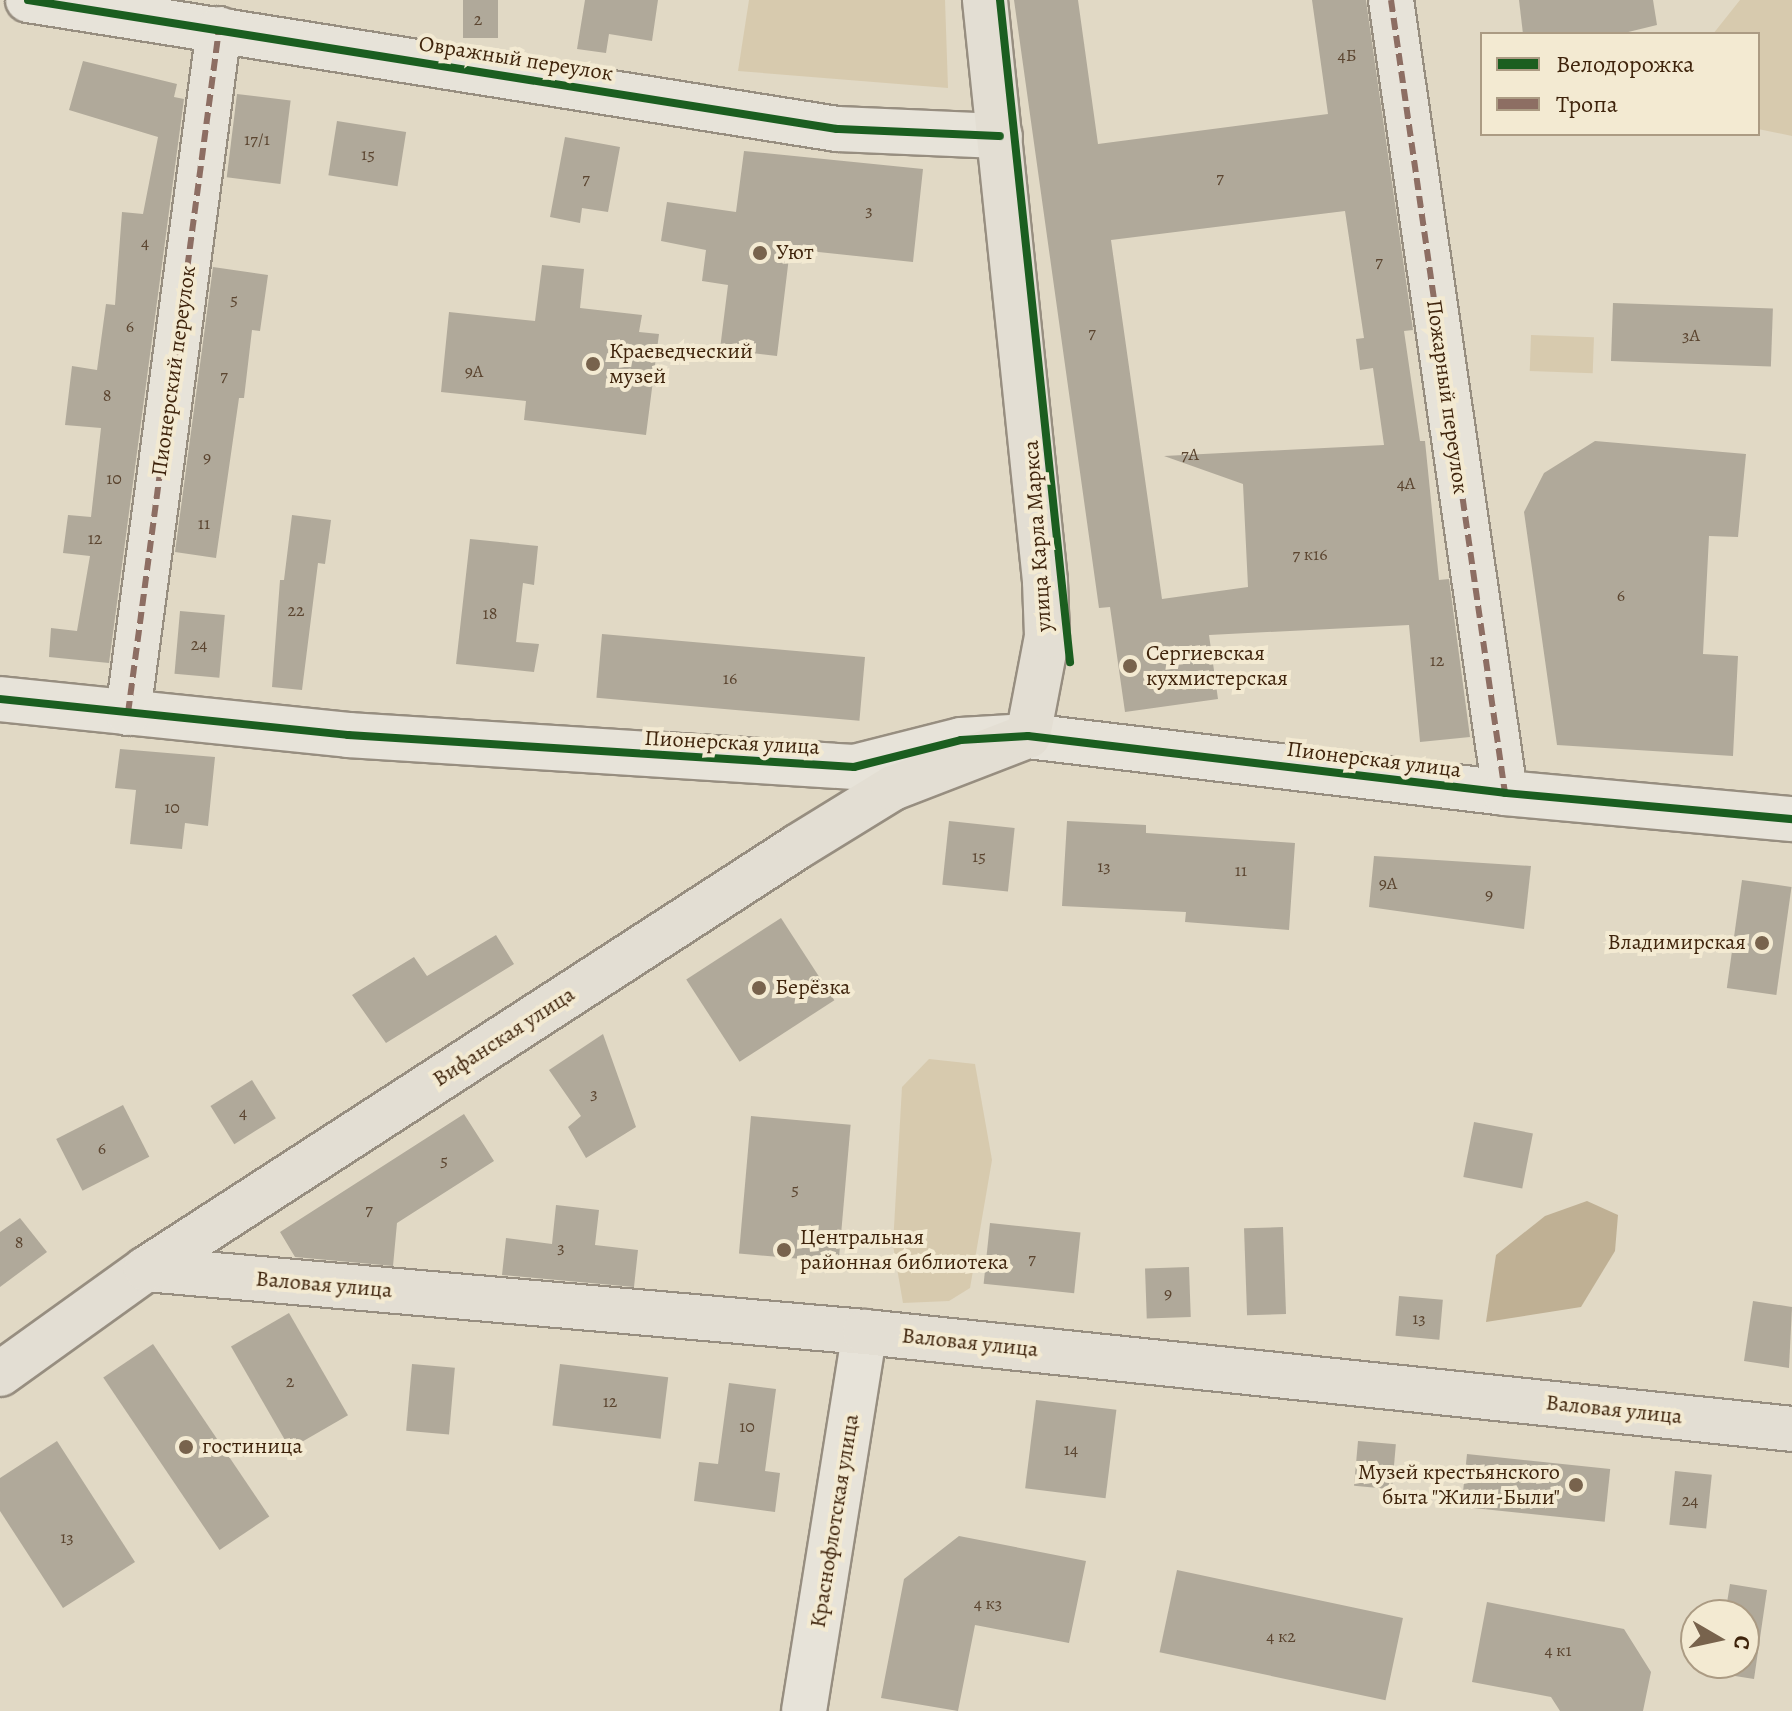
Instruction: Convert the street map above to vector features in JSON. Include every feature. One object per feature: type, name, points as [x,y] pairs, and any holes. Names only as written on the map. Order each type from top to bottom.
[{"type":"main road","name":"улица Карла Маркса","points":[[985,0],[1045,581],[1047,636],[1028,736]]},
{"type":"main road","name":"Вифанская улица","points":[[0,1374],[146,1269],[893,788],[1028,736]]},
{"type":"main road","name":"Валовая улица","points":[[146,1269],[865,1332],[1792,1429]]},
{"type":"street","name":"Овражный переулок","points":[[28,0],[837,129],[1000,136]]},
{"type":"street","name":"Пожарный переулок","points":[[1391,0],[1505,793]]},
{"type":"street","name":"Пионерский переулок","points":[[128,713],[219,29]]},
{"type":"street","name":"Пионерская улица","points":[[0,699],[364,736],[854,767],[961,740],[1028,736],[1505,793],[1792,819]]},
{"type":"street","name":"Краснофлотская улица","points":[[804,1711],[865,1332]]},
{"type":"shaded area","points":[[749,0],[945,0],[948,88],[738,71]]},
{"type":"shaded area","points":[[1740,0],[1792,0],[1792,136],[1760,129],[1760,32],[1715,32]]},
{"type":"shaded area","points":[[1531,335],[1594,337],[1593,373],[1530,371]]},
{"type":"shaded area","points":[[929,1059],[975,1064],[992,1160],[970,1288],[949,1301],[903,1303],[893,1245],[902,1087]]},
{"type":"shaded area","points":[[1587,1201],[1618,1215],[1615,1251],[1581,1307],[1486,1322],[1496,1255],[1545,1216]]},
{"type":"building","points":[[463,0],[498,0],[498,38],[463,38]]},
{"type":"building","points":[[585,0],[658,0],[652,41],[609,34],[606,53],[577,49]]},
{"type":"building","points":[[1014,0],[1078,0],[1098,144],[1328,114],[1312,0],[1366,0],[1413,330],[1404,331],[1420,441],[1425,441],[1439,580],[1449,579],[1470,737],[1420,742],[1409,625],[1209,635],[1218,699],[1125,712],[1110,607],[1099,608]],"holes":[[[1345,211],[1364,338],[1356,339],[1360,370],[1373,368],[1384,445],[1164,456],[1243,484],[1248,587],[1162,599],[1111,240]]]},
{"type":"building","points":[[1519,0],[1653,0],[1657,25],[1628,32],[1523,32]]},
{"type":"building","points":[[83,61],[177,84],[174,97],[184,99],[109,663],[49,657],[51,628],[77,631],[90,556],[63,553],[68,515],[91,517],[101,428],[65,425],[72,366],[97,370],[106,304],[115,305],[122,212],[143,214],[158,137],[69,110]]},
{"type":"building","points":[[237,94],[291,101],[280,184],[227,177]]},
{"type":"building","points":[[337,121],[406,132],[398,186],[328,175]]},
{"type":"building","points":[[565,137],[620,147],[608,212],[582,208],[580,223],[550,217]]},
{"type":"building","points":[[744,151],[923,169],[913,262],[790,249],[777,356],[720,349],[728,285],[702,281],[706,250],[661,241],[667,202],[736,212]]},
{"type":"building","name":"Краеведческий музей","points":[[542,265],[584,269],[580,308],[642,315],[639,332],[659,334],[646,435],[524,420],[526,401],[441,392],[449,312],[535,321]]},
{"type":"building","points":[[213,267],[268,275],[260,331],[252,330],[244,398],[239,398],[216,558],[175,552]]},
{"type":"building","points":[[1613,303],[1773,309],[1771,367],[1611,361]]},
{"type":"building","points":[[1595,441],[1746,454],[1738,537],[1709,536],[1703,654],[1738,656],[1733,756],[1557,745],[1524,512],[1544,473]]},
{"type":"building","points":[[292,515],[331,520],[325,564],[318,563],[302,690],[272,687],[280,580],[284,580]]},
{"type":"building","points":[[470,539],[538,546],[534,585],[523,583],[516,642],[539,644],[534,672],[456,664]]},
{"type":"building","points":[[180,611],[225,615],[219,678],[175,674]]},
{"type":"building","points":[[602,634],[865,657],[859,721],[596,698]]},
{"type":"building","points":[[120,749],[215,757],[208,826],[185,823],[182,849],[130,844],[136,790],[115,788]]},
{"type":"building","points":[[949,821],[1015,828],[1008,892],[942,885]]},
{"type":"building","points":[[1067,821],[1146,825],[1146,833],[1295,843],[1289,930],[1185,922],[1186,912],[1062,906]]},
{"type":"building","points":[[1374,856],[1531,866],[1524,929],[1369,907]]},
{"type":"building","points":[[1742,880],[1792,887],[1776,995],[1727,988]]},
{"type":"building","name":"Берёзка","points":[[781,918],[834,1000],[740,1062],[686,980]]},
{"type":"building","points":[[496,935],[514,964],[386,1043],[352,995],[414,957],[427,976]]},
{"type":"building","points":[[603,1034],[636,1127],[586,1158],[568,1127],[581,1116],[549,1070]]},
{"type":"building","points":[[252,1080],[276,1118],[234,1144],[210,1106]]},
{"type":"building","points":[[123,1105],[149,1157],[83,1191],[56,1139]]},
{"type":"building","points":[[464,1114],[494,1161],[397,1223],[393,1266],[295,1257],[280,1232]]},
{"type":"building","points":[[751,1116],[851,1125],[839,1262],[739,1253]]},
{"type":"building","points":[[1474,1122],[1533,1133],[1522,1188],[1463,1177]]},
{"type":"building","points":[[556,1205],[599,1210],[595,1245],[638,1250],[634,1287],[502,1275],[506,1238],[552,1244]]},
{"type":"building","points":[[20,1218],[47,1252],[0,1287],[0,1232]]},
{"type":"building","points":[[990,1223],[1081,1233],[1074,1293],[984,1284]]},
{"type":"building","points":[[1283,1227],[1286,1314],[1247,1315],[1244,1228]]},
{"type":"building","points":[[1189,1267],[1191,1317],[1147,1319],[1145,1269]]},
{"type":"building","points":[[1399,1296],[1443,1300],[1439,1340],[1396,1336]]},
{"type":"building","points":[[1753,1301],[1792,1307],[1789,1368],[1744,1361]]},
{"type":"building","points":[[289,1313],[348,1415],[290,1449],[231,1346]]},
{"type":"building","name":"гостиница","points":[[153,1344],[269,1516],[220,1550],[103,1378]]},
{"type":"building","points":[[412,1364],[455,1368],[449,1434],[406,1431]]},
{"type":"building","points":[[560,1364],[668,1377],[661,1439],[552,1426]]},
{"type":"building","points":[[729,1383],[776,1389],[765,1471],[780,1473],[775,1512],[694,1501],[699,1462],[718,1464]]},
{"type":"building","points":[[1036,1400],[1116,1410],[1106,1498],[1025,1488]]},
{"type":"building","points":[[57,1441],[135,1562],[63,1608],[0,1511],[0,1478]]},
{"type":"building","points":[[1358,1441],[1396,1444],[1392,1489],[1354,1486]]},
{"type":"building","points":[[1467,1454],[1610,1469],[1605,1522],[1461,1507]]},
{"type":"building","points":[[1675,1471],[1712,1475],[1706,1529],[1669,1525]]},
{"type":"building","points":[[959,1536],[1086,1561],[1069,1643],[975,1625],[958,1711],[881,1698],[904,1579]]},
{"type":"building","points":[[1177,1570],[1403,1618],[1385,1700],[1160,1652]]},
{"type":"building","points":[[1730,1584],[1767,1590],[1760,1638],[1760,1599],[1728,1599]]},
{"type":"building","points":[[1487,1602],[1624,1629],[1651,1672],[1643,1711],[1560,1711],[1551,1697],[1472,1682]]},
{"type":"marked path","points":[[1391,0],[1505,793]]},
{"type":"marked path","points":[[128,713],[219,29]]},
{"type":"cycle path","points":[[28,0],[837,129],[1000,136]]},
{"type":"cycle path","points":[[1000,0],[1070,662]]},
{"type":"cycle path","points":[[0,699],[348,735],[854,767],[961,740],[1028,736],[1505,793],[1792,819]]},
{"type":"place","name":"Уют","points":[[760,253]]},
{"type":"place","name":"Краеведческий музей","points":[[593,364]]},
{"type":"place","name":"Сергиевская кухмистерская","points":[[1130,666]]},
{"type":"place","name":"Владимирская","points":[[1762,943]]},
{"type":"place","name":"Берёзка","points":[[759,988]]},
{"type":"place","name":"Центральная районная библиотека","points":[[784,1250]]},
{"type":"place","name":"гостиница","points":[[186,1447]]},
{"type":"place","name":"Музей крестьянского быта \"Жили-Были\"","points":[[1576,1485]]}]
